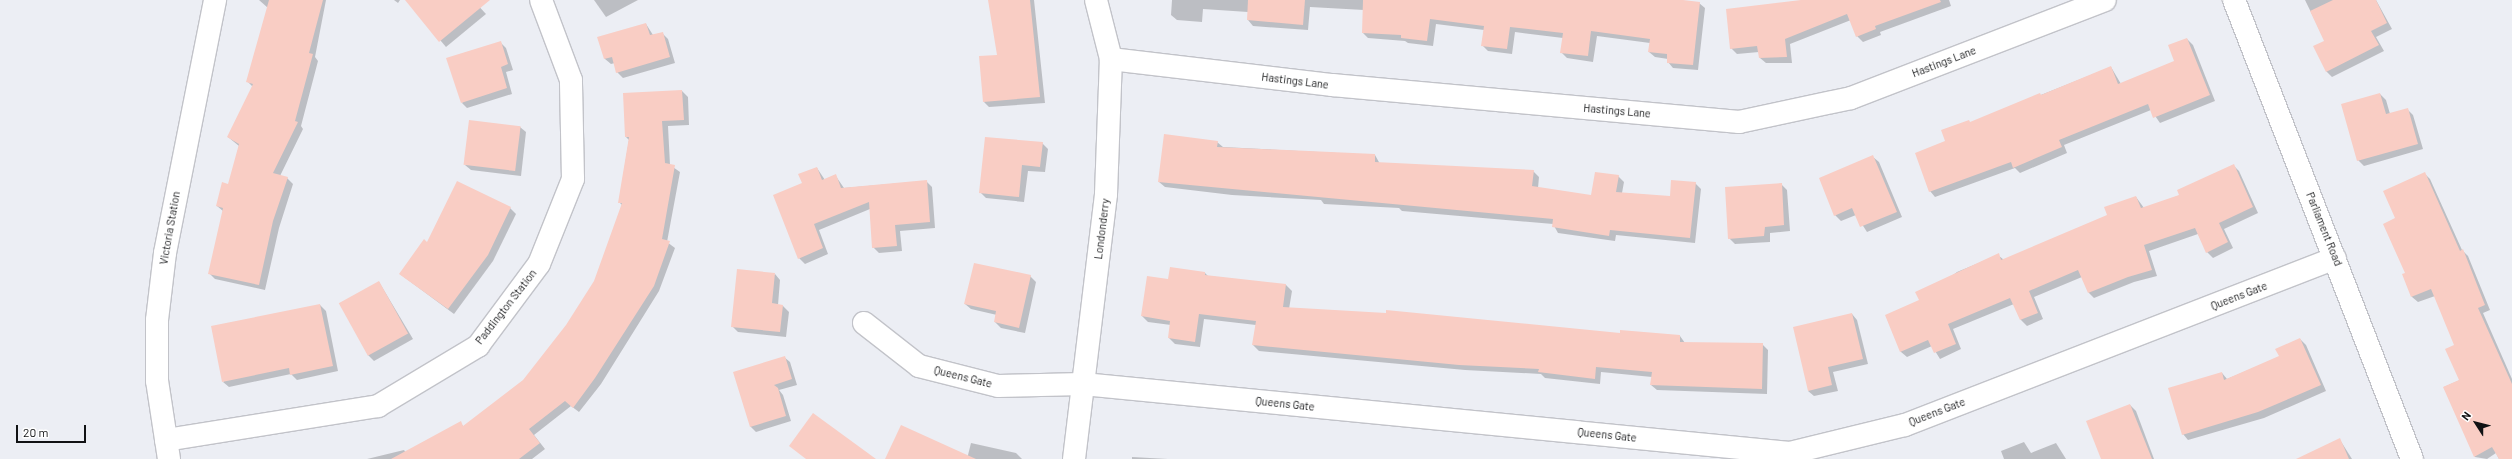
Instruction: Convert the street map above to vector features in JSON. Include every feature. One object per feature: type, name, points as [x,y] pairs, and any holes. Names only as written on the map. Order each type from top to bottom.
[{"type":"street","name":"Victoria Station","points":[[168,450],[157,381],[157,320],[166,246],[215,0]]},
{"type":"street","name":"Paddington Station","points":[[168,450],[378,406],[478,346],[539,264],[573,179],[571,80],[541,0]]},
{"type":"street","name":"Londonderry","points":[[1074,459],[1106,194],[1110,59],[1096,0]]},
{"type":"street","name":"Hastings Lane","points":[[1110,59],[1332,85],[1739,122],[1851,98],[2105,0]]},
{"type":"street","name":"Parliament Road","points":[[2234,0],[2412,459]]},
{"type":"street","name":"Queens Gate","points":[[864,323],[919,366],[998,386],[1083,384],[1790,453],[1905,425],[2335,258]]},
{"type":"building","points":[[269,0],[323,0],[309,53],[313,54],[295,121],[298,122],[273,173],[288,177],[273,221],[259,285],[208,274],[223,208],[216,206],[222,182],[228,184],[239,144],[227,137],[253,84],[246,82]]},
{"type":"building","points":[[405,0],[490,0],[439,42]]},
{"type":"building","points":[[988,0],[1030,0],[1040,97],[983,102],[979,56],[997,55]]},
{"type":"building","points":[[1248,0],[1305,0],[1303,25],[1247,20]]},
{"type":"building","points":[[1363,0],[1683,0],[1700,2],[1693,65],[1667,63],[1667,54],[1648,52],[1650,39],[1591,31],[1588,56],[1560,53],[1563,33],[1510,27],[1507,49],[1481,46],[1484,26],[1430,19],[1427,41],[1401,38],[1401,35],[1362,33]]},
{"type":"building","points":[[1801,0],[1940,0],[1941,2],[1875,26],[1876,29],[1856,37],[1847,14],[1785,39],[1787,57],[1759,58],[1757,46],[1730,49],[1726,9]]},
{"type":"building","points":[[2333,0],[2376,0],[2387,23],[2371,31],[2379,45],[2326,72],[2313,46],[2324,41],[2310,11]]},
{"type":"building","points":[[646,23],[650,35],[663,32],[670,57],[616,73],[612,57],[604,59],[597,37]]},
{"type":"building","points":[[2187,38],[2210,95],[2153,118],[2148,104],[2059,140],[2062,147],[2013,168],[2011,162],[1929,192],[1915,153],[1945,141],[1941,130],[1969,120],[1970,122],[2111,66],[2118,84],[2174,61],[2168,45]]},
{"type":"building","points":[[501,41],[508,64],[501,67],[507,88],[461,103],[446,58]]},
{"type":"building","points":[[682,90],[684,120],[662,121],[665,163],[675,165],[662,239],[670,241],[654,286],[595,378],[573,408],[565,401],[529,429],[540,443],[519,459],[391,459],[461,421],[463,426],[523,380],[566,325],[594,281],[622,203],[618,203],[629,137],[625,137],[623,93]]},
{"type":"building","points":[[2380,93],[2386,114],[2408,108],[2418,144],[2357,161],[2341,104]]},
{"type":"building","points":[[469,120],[521,126],[515,171],[464,165]]},
{"type":"building","points":[[1164,134],[1218,141],[1217,147],[1375,154],[1375,162],[1534,170],[1532,186],[1591,195],[1595,172],[1619,175],[1616,192],[1670,196],[1671,180],[1696,182],[1690,238],[1610,230],[1609,236],[1552,227],[1553,219],[1158,182]]},
{"type":"building","points":[[985,137],[1043,142],[1040,167],[1022,165],[1019,197],[979,193]]},
{"type":"building","points":[[1873,155],[1897,212],[1860,227],[1852,208],[1834,216],[1819,178]]},
{"type":"building","points":[[2234,164],[2253,207],[2219,223],[2228,242],[2206,253],[2195,228],[2144,245],[2152,270],[2128,277],[2088,293],[2078,270],[2029,291],[2038,313],[2020,320],[2010,298],[1948,324],[1956,344],[1934,353],[1928,340],[1900,352],[1885,315],[1919,300],[1915,292],[1999,253],[2001,260],[2107,215],[2104,207],[2136,196],[2141,208],[2179,195],[2177,190]]},
{"type":"building","points":[[817,167],[822,180],[836,174],[841,188],[927,180],[930,222],[895,225],[897,246],[872,248],[869,202],[814,224],[823,248],[798,259],[773,195],[802,183],[798,174]]},
{"type":"building","points":[[2425,172],[2460,251],[2463,249],[2485,305],[2478,308],[2512,384],[2512,459],[2499,459],[2492,447],[2474,457],[2443,387],[2459,380],[2445,349],[2454,345],[2431,289],[2411,297],[2402,274],[2405,273],[2383,224],[2395,218],[2383,191]]},
{"type":"building","points":[[457,181],[511,207],[488,255],[448,309],[399,274],[424,239],[427,242]]},
{"type":"building","points":[[1782,183],[1784,225],[1765,227],[1764,236],[1728,239],[1725,187]]},
{"type":"building","points":[[974,263],[1031,275],[1019,328],[994,322],[996,311],[964,304]]},
{"type":"building","points":[[1170,267],[1205,272],[1205,275],[1286,284],[1283,307],[1386,313],[1386,310],[1620,333],[1620,330],[1680,335],[1680,342],[1763,343],[1762,389],[1650,385],[1652,372],[1596,367],[1595,379],[1538,372],[1539,369],[1459,365],[1252,345],[1256,321],[1199,314],[1195,342],[1168,338],[1170,321],[1141,316],[1147,276],[1168,279]]},
{"type":"building","points":[[737,269],[775,273],[772,303],[783,305],[780,332],[731,327]]},
{"type":"building","points":[[379,281],[408,333],[368,356],[339,303]]},
{"type":"building","points":[[320,304],[333,366],[290,375],[289,368],[222,382],[211,326]]},
{"type":"building","points":[[1852,313],[1863,359],[1828,367],[1832,385],[1808,391],[1793,327]]},
{"type":"building","points":[[2300,338],[2321,385],[2258,412],[2182,435],[2168,388],[2222,372],[2224,380],[2279,356],[2275,349]]},
{"type":"building","points":[[785,356],[792,379],[774,385],[778,388],[786,416],[750,427],[733,372]]},
{"type":"building","points":[[2130,404],[2152,459],[2101,459],[2086,421]]},
{"type":"building","points":[[813,413],[876,459],[806,459],[789,446]]},
{"type":"building","points":[[901,425],[976,459],[885,459]]},
{"type":"building","points":[[2340,438],[2349,459],[2296,459]]}]
